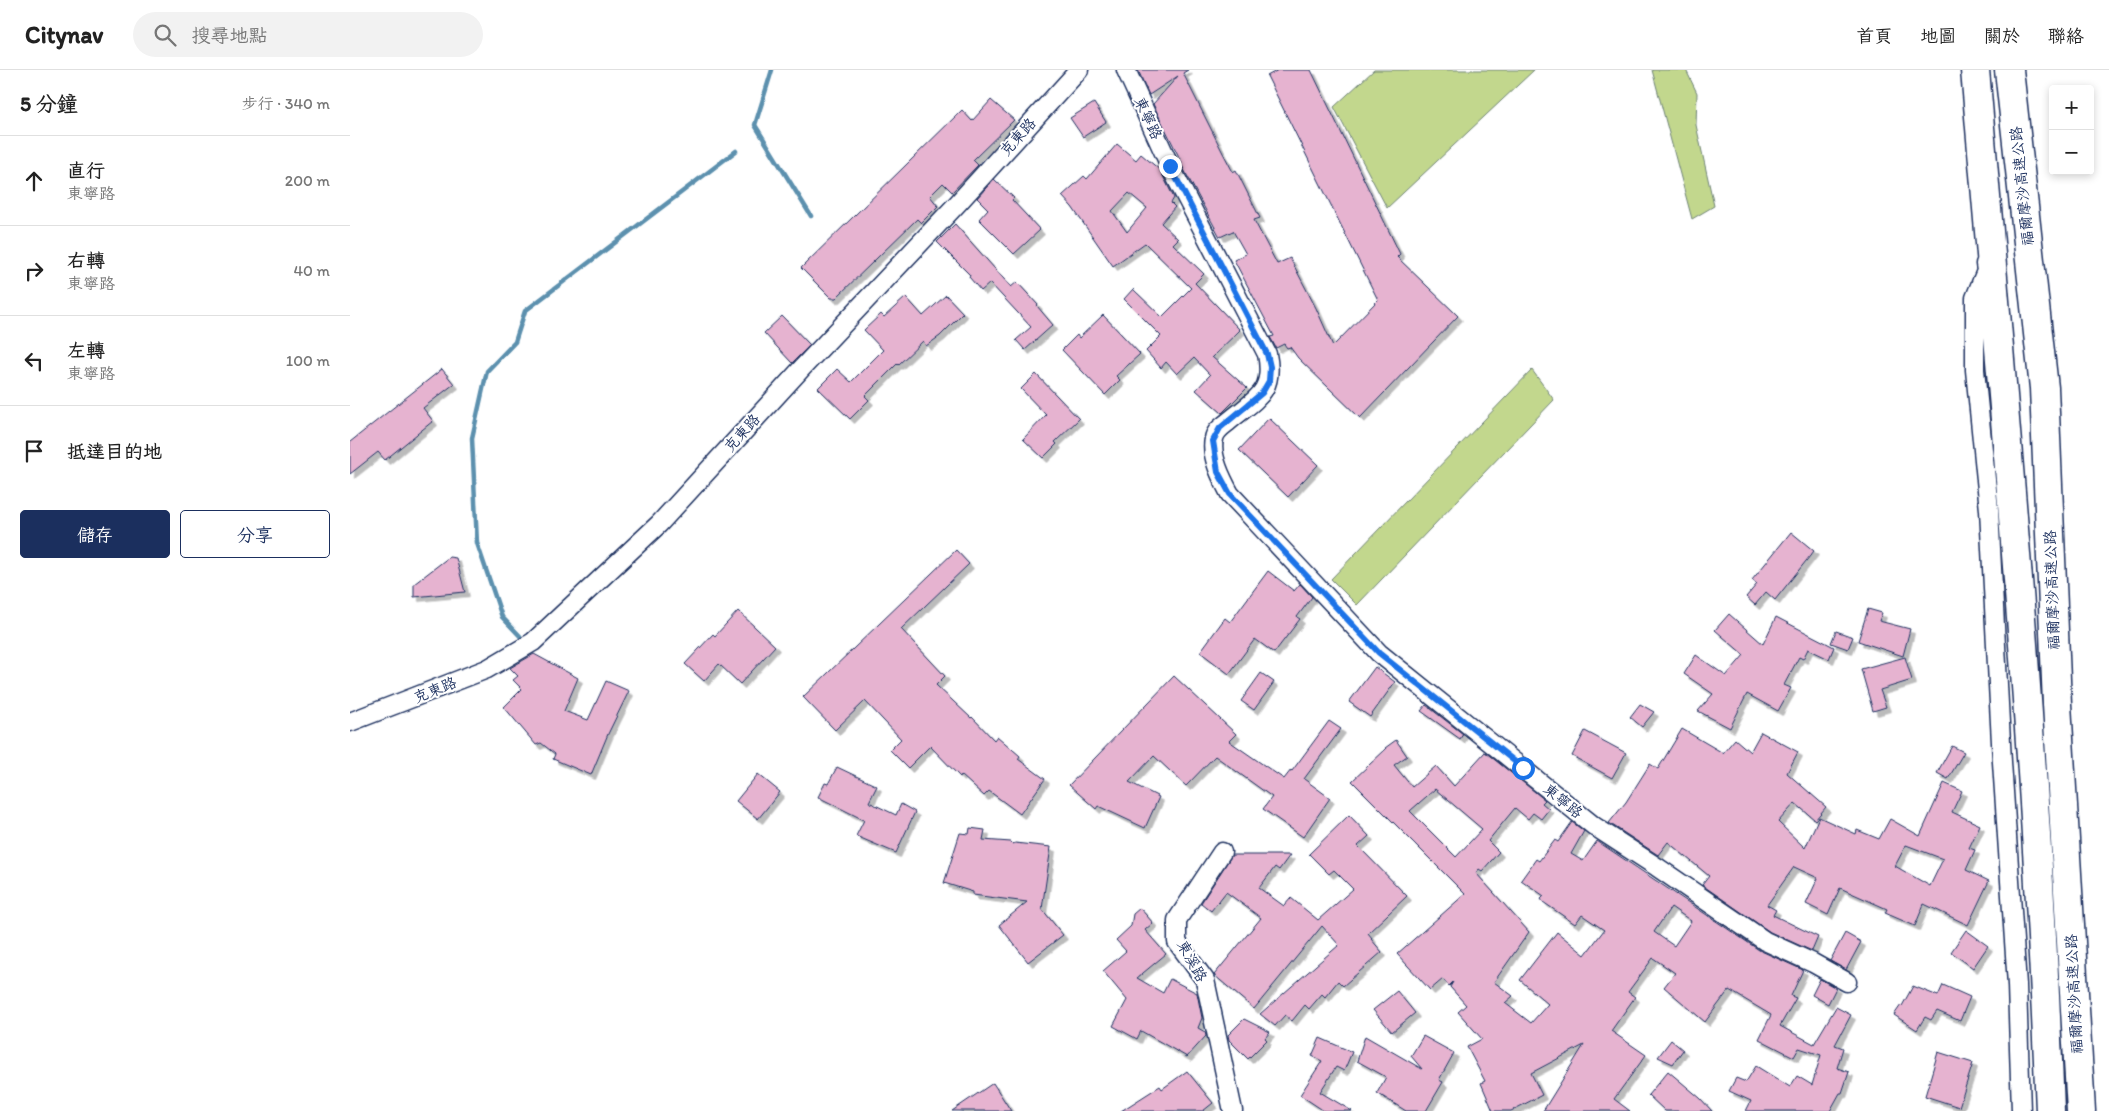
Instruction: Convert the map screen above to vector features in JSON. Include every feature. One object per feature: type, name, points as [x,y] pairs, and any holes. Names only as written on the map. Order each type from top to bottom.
[{"type":"highway","name":"福爾摩沙高速公路","points":[[1975,70],[2020,582],[2046,1008],[2050,1111]]},
{"type":"highway","name":"福爾摩沙高速公路","points":[[2009,70],[2044,388],[2057,704],[2081,1111]]},
{"type":"street","name":"克東路","points":[[350,722],[487,669],[533,642],[659,524],[1079,70]]},
{"type":"street","name":"東寧路","points":[[1126,70],[1170,166],[1267,354],[1270,367],[1269,381],[1262,393],[1220,428],[1213,441],[1218,472],[1230,494],[1379,653],[1594,826],[1765,941],[1813,963],[1847,982]]},
{"type":"street","points":[[1962,70],[1986,271],[1975,298],[1975,370],[1990,510],[2002,762],[2017,986],[2021,1111]]},
{"type":"street","name":"東溪路","points":[[1222,852],[1177,920],[1177,942],[1205,980],[1232,1111]]},
{"type":"green space","points":[[1374,70],[1534,70],[1387,208],[1334,107]]},
{"type":"green space","points":[[1652,70],[1686,70],[1697,93],[1696,125],[1714,206],[1692,219]]},
{"type":"green space","points":[[1532,370],[1554,400],[1357,605],[1331,579]]},
{"type":"building","points":[[1138,70],[1188,70],[1183,73],[1233,172],[1236,170],[1260,218],[1254,220],[1277,264],[1290,258],[1333,346],[1378,300],[1267,76],[1278,70],[1311,70],[1400,254],[1397,257],[1458,316],[1360,418],[1298,358],[1290,347],[1287,348],[1284,344],[1276,348],[1270,337],[1274,336],[1234,260],[1246,254],[1233,231],[1220,237],[1181,164],[1153,104],[1178,76],[1149,95]]},
{"type":"building","points":[[991,100],[1014,120],[973,160],[978,165],[952,192],[943,183],[930,196],[938,206],[921,223],[917,219],[836,298],[831,298],[801,268],[962,110],[972,121]]},
{"type":"building","points":[[1094,103],[1106,122],[1083,137],[1070,118]]},
{"type":"building","points":[[1117,144],[1136,160],[1141,154],[1160,170],[1174,198],[1171,203],[1175,207],[1161,223],[1178,239],[1173,244],[1204,274],[1195,283],[1240,330],[1212,357],[1247,388],[1222,413],[1196,390],[1210,375],[1194,358],[1177,374],[1166,362],[1161,368],[1146,351],[1161,336],[1124,299],[1133,289],[1162,317],[1191,288],[1145,243],[1113,266],[1072,207],[1062,196],[1084,176],[1087,179]],"holes":[[[1129,193],[1147,208],[1127,232],[1112,211]]]},
{"type":"building","points":[[994,179],[1014,198],[1012,200],[1040,230],[1014,254],[979,219],[988,209],[977,198]]},
{"type":"building","points":[[955,224],[1011,287],[1017,282],[1053,325],[1025,350],[1016,340],[1031,327],[990,283],[981,291],[969,277],[970,275],[937,242]]},
{"type":"building","points":[[946,295],[963,313],[940,336],[926,346],[923,341],[897,364],[865,396],[869,400],[850,419],[818,388],[837,369],[851,382],[883,350],[864,330],[881,314],[884,317],[906,297],[923,316]]},
{"type":"building","points":[[1103,315],[1140,354],[1116,376],[1120,380],[1105,395],[1062,350],[1077,335],[1079,338]]},
{"type":"building","points":[[782,316],[810,345],[792,363],[764,333]]},
{"type":"building","points":[[442,369],[454,384],[423,408],[433,421],[385,460],[378,452],[350,474],[350,442]]},
{"type":"building","points":[[1036,374],[1079,419],[1055,442],[1057,444],[1043,458],[1023,439],[1046,415],[1021,389]]},
{"type":"building","points":[[1269,418],[1318,465],[1288,497],[1239,450]]},
{"type":"building","points":[[1791,532],[1814,551],[1775,600],[1766,592],[1755,605],[1746,597],[1757,584],[1752,580]]},
{"type":"building","points":[[956,550],[969,564],[901,629],[945,676],[936,685],[972,717],[994,740],[997,736],[1020,756],[1018,759],[1045,779],[1020,814],[989,791],[984,796],[961,775],[960,777],[930,746],[908,768],[890,750],[901,739],[865,701],[835,730],[803,697]]},
{"type":"building","points":[[449,557],[456,558],[465,592],[414,597],[414,584]]},
{"type":"building","points":[[1268,571],[1294,591],[1300,584],[1312,597],[1297,617],[1300,619],[1274,653],[1255,639],[1229,674],[1200,652],[1225,618],[1230,622]]},
{"type":"building","points":[[1868,609],[1882,613],[1879,621],[1910,629],[1903,656],[1858,641]]},
{"type":"building","points":[[738,611],[775,646],[740,684],[719,664],[704,681],[685,664]]},
{"type":"building","points":[[1729,614],[1763,644],[1776,617],[1834,647],[1829,659],[1808,649],[1803,659],[1799,657],[1784,685],[1791,688],[1778,711],[1747,694],[1730,728],[1698,711],[1713,694],[1684,674],[1696,655],[1726,676],[1744,655],[1715,630]]},
{"type":"building","points":[[1836,631],[1853,637],[1848,649],[1831,643]]},
{"type":"building","points":[[534,654],[578,678],[564,711],[588,720],[606,681],[629,691],[591,775],[553,759],[555,754],[541,743],[536,745],[504,707],[522,689],[513,680],[518,676],[510,668]]},
{"type":"building","points":[[1905,657],[1912,680],[1880,690],[1886,707],[1873,711],[1861,669]]},
{"type":"building","points":[[1375,667],[1395,682],[1370,717],[1349,702]]},
{"type":"building","points":[[1261,673],[1274,682],[1254,710],[1241,701]]},
{"type":"building","points":[[1174,676],[1236,734],[1229,741],[1284,779],[1329,721],[1341,729],[1304,779],[1330,798],[1303,837],[1263,809],[1272,797],[1215,756],[1186,786],[1154,756],[1129,782],[1159,797],[1145,828],[1098,806],[1096,809],[1069,785]]},
{"type":"building","points":[[1640,704],[1654,712],[1642,727],[1630,717]]},
{"type":"building","points":[[1426,705],[1463,734],[1460,739],[1421,711]]},
{"type":"building","points":[[1682,729],[1723,753],[1735,739],[1750,752],[1761,732],[1798,752],[1787,773],[1826,807],[1815,820],[1795,803],[1778,822],[1805,848],[1819,817],[1856,834],[1857,830],[1879,839],[1890,819],[1920,836],[1944,783],[1962,791],[1952,812],[1980,825],[1969,848],[1975,850],[1966,870],[1989,881],[1968,925],[1924,904],[1915,926],[1885,913],[1887,909],[1840,888],[1828,915],[1806,904],[1818,878],[1794,867],[1767,905],[1776,910],[1773,915],[1818,937],[1812,951],[1770,932],[1702,885],[1709,876],[1668,842],[1658,855],[1609,823],[1626,802],[1650,764],[1658,769]],"holes":[[[1906,845],[1943,859],[1930,886],[1895,866]]]},
{"type":"building","points":[[1585,731],[1626,753],[1612,778],[1572,756]]},
{"type":"building","points":[[1396,740],[1407,756],[1394,765],[1412,787],[1436,766],[1454,786],[1485,752],[1545,800],[1542,803],[1549,809],[1541,819],[1533,813],[1528,819],[1515,808],[1488,841],[1499,852],[1482,871],[1479,869],[1476,873],[1529,932],[1494,982],[1513,996],[1505,1003],[1531,1023],[1548,1004],[1520,980],[1557,932],[1585,955],[1604,930],[1582,915],[1575,924],[1543,902],[1541,899],[1544,896],[1521,880],[1536,859],[1539,861],[1555,840],[1558,842],[1572,822],[1584,831],[1571,854],[1583,861],[1597,841],[1759,950],[1803,970],[1791,996],[1796,998],[1780,1026],[1814,1044],[1836,1007],[1851,1015],[1835,1045],[1843,1048],[1837,1068],[1849,1072],[1842,1093],[1840,1093],[1830,1111],[1746,1111],[1751,1101],[1729,1091],[1736,1078],[1746,1082],[1756,1066],[1790,1087],[1797,1076],[1812,1085],[1821,1055],[1799,1048],[1794,1057],[1759,1039],[1771,1015],[1729,990],[1705,1022],[1664,987],[1675,973],[1653,958],[1628,992],[1635,997],[1611,1031],[1646,1055],[1614,1099],[1630,1111],[1543,1111],[1584,1045],[1531,1073],[1542,1095],[1511,1111],[1493,1111],[1481,1083],[1485,1081],[1467,1047],[1482,1039],[1458,1012],[1466,1005],[1450,987],[1453,982],[1449,986],[1443,979],[1430,990],[1397,954],[1465,894],[1352,781],[1385,748]],"holes":[[[1435,789],[1482,829],[1456,857],[1410,811]],[[1671,907],[1691,921],[1674,946],[1654,932]]]},
{"type":"building","points":[[1952,746],[1964,752],[1948,779],[1937,773]]},
{"type":"building","points":[[837,767],[877,786],[869,802],[896,815],[901,804],[915,812],[896,853],[856,836],[864,820],[818,797],[825,783],[828,784]]},
{"type":"building","points":[[758,774],[780,792],[758,819],[736,801]]},
{"type":"building","points":[[1349,815],[1369,836],[1358,846],[1407,896],[1368,933],[1382,952],[1343,986],[1338,981],[1325,997],[1322,994],[1309,1009],[1305,1005],[1292,1021],[1285,1015],[1275,1026],[1260,1014],[1339,945],[1322,926],[1254,1009],[1214,975],[1261,918],[1226,892],[1211,911],[1201,903],[1232,855],[1290,855],[1279,870],[1275,867],[1259,888],[1284,906],[1291,898],[1318,920],[1353,889],[1334,870],[1329,874],[1309,854]]},
{"type":"building","points":[[970,828],[985,830],[983,840],[1051,847],[1042,909],[1063,935],[1028,962],[999,925],[1027,902],[973,895],[973,892],[944,883],[960,833],[969,834]]},
{"type":"building","points":[[1140,908],[1153,923],[1145,930],[1166,954],[1137,978],[1163,993],[1170,979],[1197,993],[1202,1018],[1198,1028],[1205,1032],[1206,1036],[1187,1057],[1141,1031],[1137,1039],[1113,1026],[1127,1000],[1103,971],[1126,951],[1116,940],[1131,926],[1133,914]]},
{"type":"building","points":[[1966,930],[1988,946],[1973,968],[1951,952]]},
{"type":"building","points":[[1845,933],[1861,942],[1846,970],[1830,961]]},
{"type":"building","points":[[1820,979],[1836,988],[1828,1004],[1812,995]]},
{"type":"building","points":[[1943,985],[1970,997],[1960,1021],[1937,1011],[1931,1020],[1925,1017],[1917,1030],[1894,1015],[1902,1006],[1913,986],[1938,996]]},
{"type":"building","points":[[1397,991],[1415,1013],[1392,1032],[1373,1010]]},
{"type":"building","points":[[1244,1019],[1270,1032],[1265,1038],[1267,1040],[1248,1059],[1229,1040],[1228,1035]]},
{"type":"building","points":[[1365,1036],[1422,1069],[1411,1056],[1423,1036],[1454,1053],[1439,1080],[1443,1082],[1426,1111],[1406,1111],[1377,1093],[1386,1077],[1357,1061]]},
{"type":"building","points":[[1320,1038],[1352,1052],[1344,1071],[1336,1067],[1320,1092],[1352,1111],[1324,1111],[1300,1095],[1322,1061],[1312,1056]]},
{"type":"building","points":[[1671,1040],[1683,1050],[1673,1064],[1658,1057]]},
{"type":"building","points":[[1938,1052],[1973,1063],[1959,1107],[1925,1096]]},
{"type":"building","points":[[1187,1071],[1213,1103],[1203,1111],[1121,1111],[1160,1086],[1162,1089]]},
{"type":"building","points":[[1668,1071],[1700,1098],[1712,1111],[1665,1111],[1648,1095]]},
{"type":"building","points":[[993,1083],[1011,1111],[952,1111]]},
{"type":"waterway","points":[[772,70],[755,125],[811,216]]},
{"type":"waterway","points":[[520,636],[502,617],[477,543],[472,438],[487,371],[515,342],[525,311],[736,151]]},
{"type":"route","points":[[1170,166],[1267,354],[1270,367],[1269,381],[1262,393],[1220,428],[1213,441],[1218,472],[1230,494],[1379,653],[1523,768]]}]
